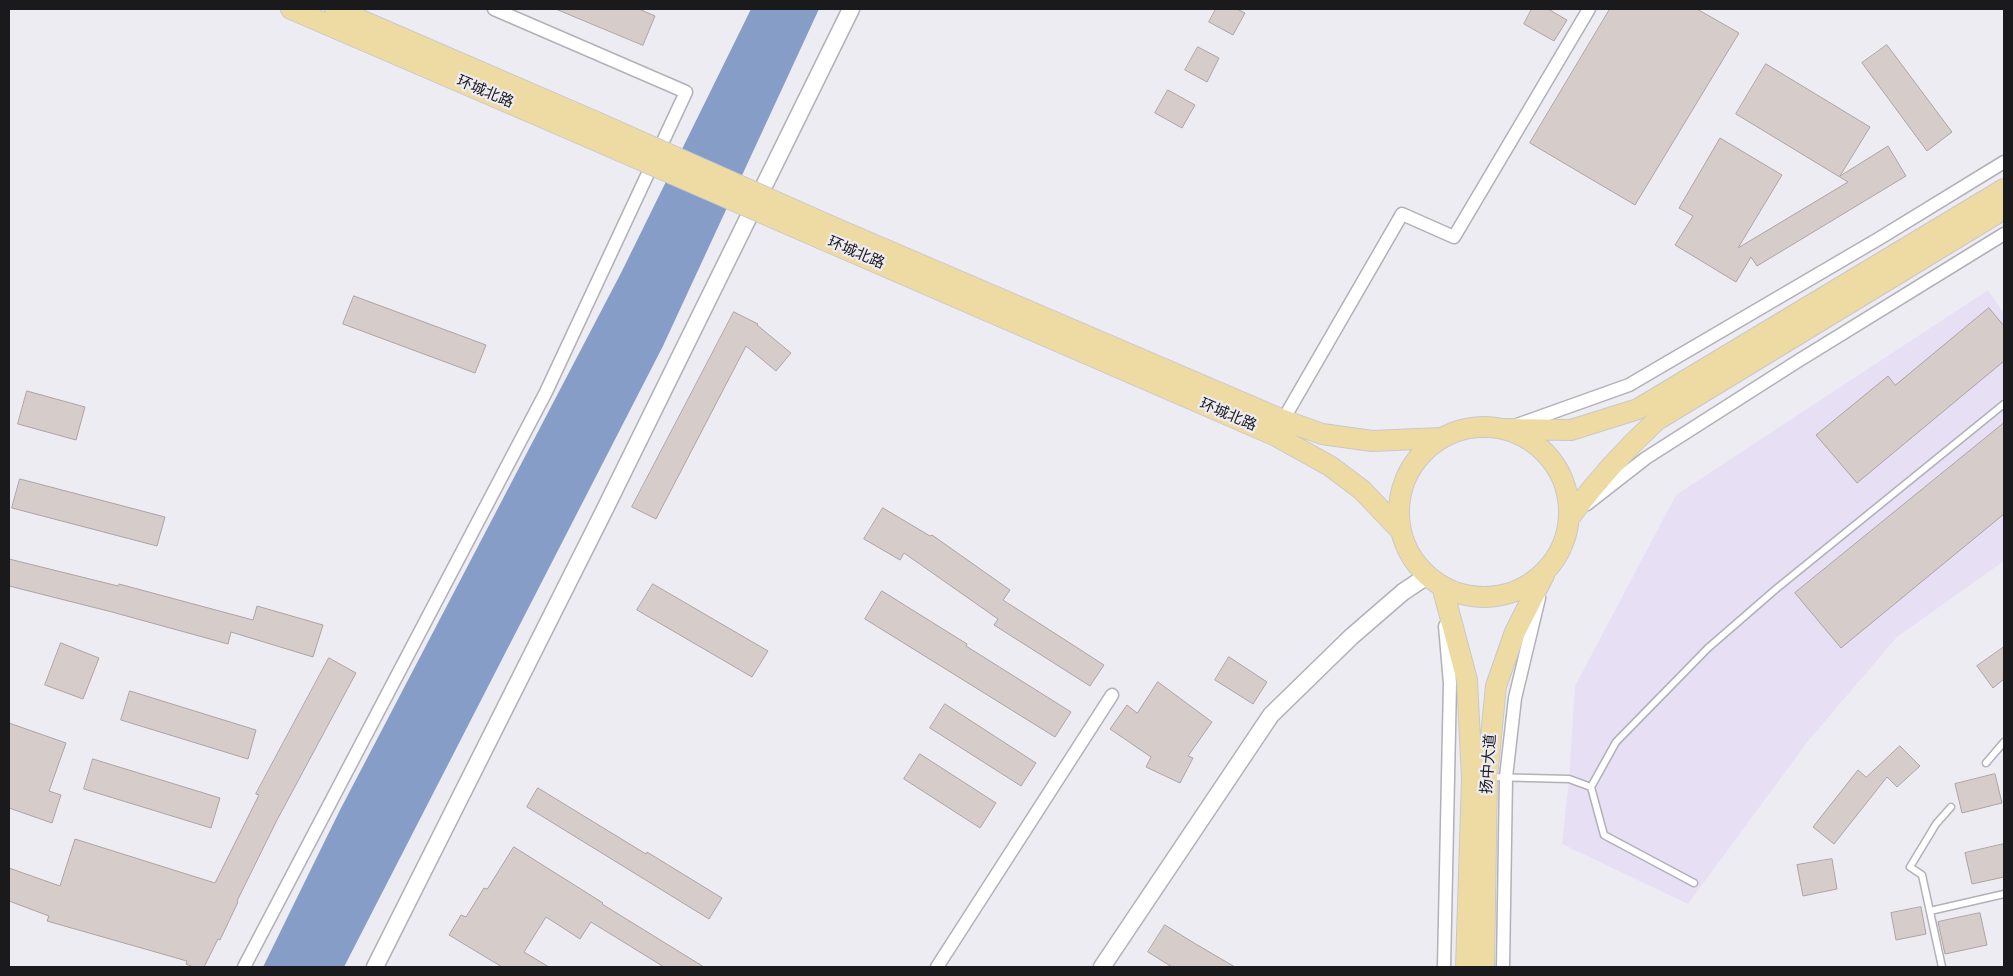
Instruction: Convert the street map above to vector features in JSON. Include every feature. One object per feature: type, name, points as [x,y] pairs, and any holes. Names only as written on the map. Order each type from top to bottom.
[{"type":"main road","name":"环城北路","points":[[291,9],[591,129]]},
{"type":"main road","name":"环城北路","points":[[335,9],[591,129],[825,232],[1274,435],[1330,466],[1362,490],[1401,531]]},
{"type":"main road","points":[[1504,429],[1534,443],[1546,454],[1564,482],[1568,499],[1569,518],[1566,538],[1557,556],[1545,571],[1530,584],[1514,592],[1496,596],[1477,597],[1459,593],[1434,581],[1415,563],[1406,548],[1401,531],[1400,495],[1406,478],[1415,462],[1441,438],[1461,430],[1475,428],[1572,430],[1638,409],[2004,190]]},
{"type":"main road","points":[[1569,518],[1597,481],[1626,448],[1657,420],[1996,228],[2004,209]]},
{"type":"main road","name":"环城北路","points":[[825,232],[1283,420],[1322,434],[1372,441],[1441,438]]},
{"type":"main road","name":"扬中大道","points":[[1484,967],[1496,777],[1496,686],[1515,632],[1545,571]]},
{"type":"main road","name":"扬中大道","points":[[1434,581],[1467,680],[1472,778],[1466,967]]},
{"type":"street","points":[[244,967],[546,392],[686,92],[494,9]]},
{"type":"street","points":[[375,967],[604,511],[851,9]]},
{"type":"street","points":[[1283,420],[1306,376],[1402,214],[1454,237],[1585,10]]},
{"type":"street","points":[[1504,429],[1629,385],[1880,238],[2004,162]]},
{"type":"street","points":[[1102,967],[1271,714],[1351,637],[1403,592],[1434,581],[1450,683],[1444,967]]},
{"type":"street","points":[[937,967],[1112,694]]},
{"type":"street","points":[[1496,777],[1503,967]]},
{"type":"lane","points":[[1694,883],[1604,835],[1591,787],[1616,742],[1708,648],[1776,589],[2004,404]]},
{"type":"lane","points":[[1986,764],[2004,742]]},
{"type":"lane","points":[[1496,777],[1569,778],[1591,787]]},
{"type":"lane","points":[[1942,967],[1922,875],[1910,867],[1936,824],[1951,807]]},
{"type":"lane","points":[[1930,910],[2004,894]]},
{"type":"shaded area","points":[[1988,290],[2004,314],[2004,561],[1897,637],[1808,741],[1688,904],[1562,844],[1569,779],[1575,686],[1676,495]]},
{"type":"water","points":[[751,9],[819,9],[663,346],[344,967],[263,967],[340,810],[621,273]]},
{"type":"building","points":[[556,9],[639,9],[655,16],[643,45]]},
{"type":"building","points":[[1216,9],[1237,9],[1245,13],[1233,35],[1209,22]]},
{"type":"building","points":[[1532,9],[1548,9],[1567,20],[1554,41],[1524,24]]},
{"type":"building","points":[[1610,9],[1697,9],[1739,33],[1635,205],[1530,143]]},
{"type":"building","points":[[1887,45],[1952,132],[1927,151],[1862,63]]},
{"type":"building","points":[[1198,47],[1219,58],[1207,82],[1185,70]]},
{"type":"building","points":[[1766,64],[1870,127],[1840,176],[1888,146],[1906,176],[1757,266],[1751,257],[1736,282],[1675,245],[1693,216],[1679,208],[1720,138],[1782,175],[1738,248],[1848,182],[1736,114]]},
{"type":"building","points":[[1168,90],[1195,105],[1182,128],[1155,113]]},
{"type":"building","points":[[354,296],[486,345],[475,373],[343,324]]},
{"type":"building","points":[[1989,308],[2004,326],[2004,361],[1857,483],[1816,435],[1888,376],[1895,385]]},
{"type":"building","points":[[734,312],[758,324],[791,353],[776,371],[746,346],[656,519],[632,507]]},
{"type":"building","points":[[27,391],[85,407],[76,440],[18,424]]},
{"type":"building","points":[[2004,423],[2004,514],[1841,648],[1795,593]]},
{"type":"building","points":[[20,479],[165,517],[157,546],[12,508]]},
{"type":"building","points":[[883,508],[930,536],[932,535],[1010,590],[1003,600],[1104,665],[1090,686],[994,625],[998,619],[904,553],[900,560],[864,539]]},
{"type":"building","points":[[9,559],[118,586],[119,584],[253,620],[257,606],[323,625],[313,657],[231,632],[228,644],[9,586]]},
{"type":"building","points":[[653,584],[768,651],[752,677],[637,610]]},
{"type":"building","points":[[882,591],[1071,712],[1055,737],[865,619]]},
{"type":"building","points":[[61,643],[99,658],[83,699],[45,685]]},
{"type":"building","points":[[2004,647],[2004,679],[1993,688],[1977,666]]},
{"type":"building","points":[[1229,657],[1267,682],[1253,704],[1215,680]]},
{"type":"building","points":[[329,658],[356,673],[277,820],[220,940],[218,939],[204,967],[193,967],[186,964],[187,961],[47,921],[49,916],[9,901],[9,868],[60,886],[75,839],[215,883],[259,795],[256,794]]},
{"type":"building","points":[[1158,682],[1212,722],[1188,756],[1193,758],[1180,783],[1146,767],[1151,757],[1110,729],[1127,705],[1137,713]]},
{"type":"building","points":[[130,691],[256,730],[248,759],[121,720]]},
{"type":"building","points":[[945,704],[1036,763],[1021,786],[930,728]]},
{"type":"building","points":[[9,723],[66,743],[49,791],[61,795],[52,823],[9,808]]},
{"type":"building","points":[[1900,746],[1920,766],[1897,787],[1887,777],[1834,844],[1813,827],[1858,770],[1866,777]]},
{"type":"building","points":[[920,754],[996,803],[980,828],[904,779]]},
{"type":"building","points":[[93,759],[220,798],[211,828],[84,789]]},
{"type":"building","points":[[1995,774],[2002,803],[1962,813],[1955,784]]},
{"type":"building","points":[[538,788],[722,898],[709,919],[527,807]]},
{"type":"building","points":[[2004,844],[2004,877],[1972,884],[1965,853]]},
{"type":"building","points":[[514,847],[704,967],[664,967],[591,922],[580,939],[546,917],[524,952],[549,967],[502,967],[449,935],[461,915],[466,917],[484,888],[487,889]]},
{"type":"building","points":[[1832,859],[1837,889],[1803,896],[1797,865]]},
{"type":"building","points":[[1921,907],[1926,934],[1896,940],[1891,913]]},
{"type":"building","points":[[1980,913],[1987,945],[1945,954],[1938,922]]},
{"type":"building","points":[[1165,925],[1235,967],[1172,967],[1148,952]]}]
